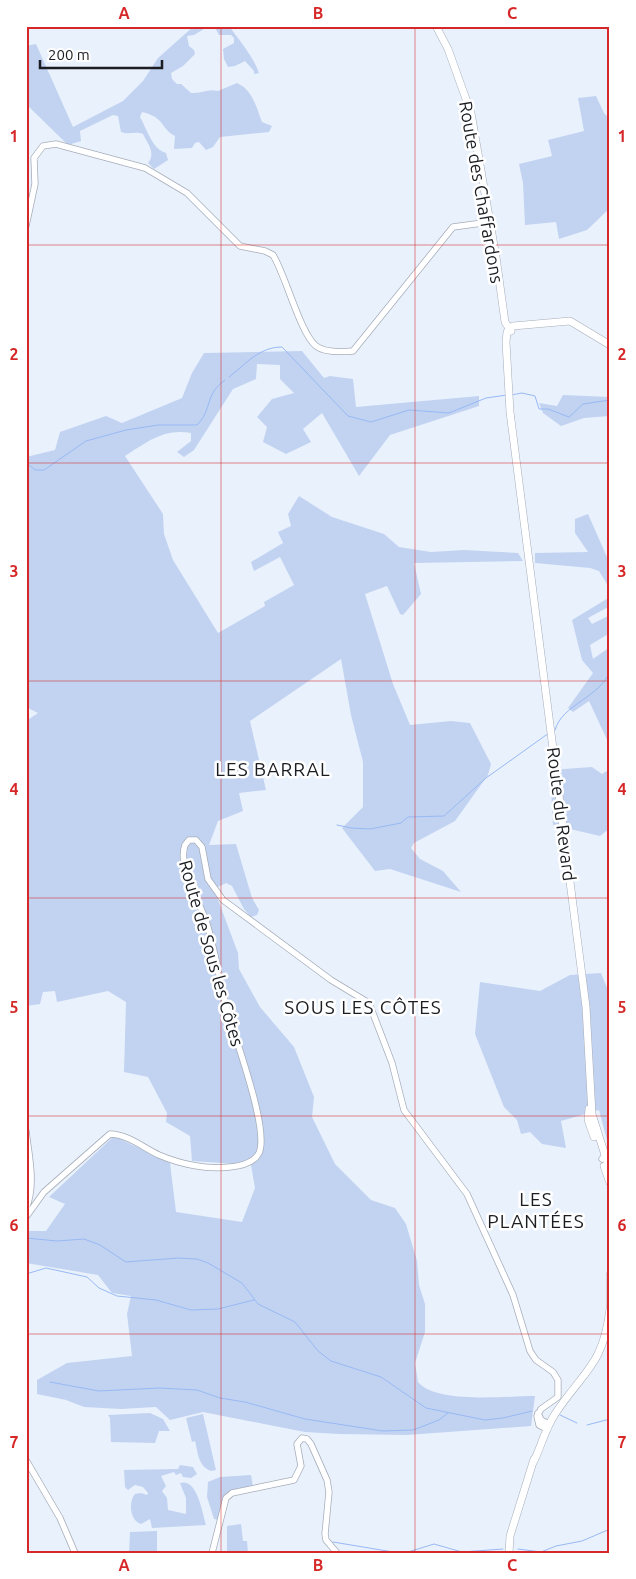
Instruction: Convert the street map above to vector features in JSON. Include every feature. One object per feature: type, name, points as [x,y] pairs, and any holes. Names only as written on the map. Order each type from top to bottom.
[{"type":"main road","name":"Route des Chaffardons","points":[[437,28],[448,49],[468,105],[490,222],[501,301],[505,322],[510,330]]},
{"type":"main road","points":[[510,330],[518,326],[570,321],[610,345]]},
{"type":"main road","name":"Route du Revard","points":[[510,330],[507,348],[509,400],[515,448],[524,485],[526,530],[587,1016],[590,1099],[594,1121],[610,1171]]},
{"type":"main road","name":"Route du Revard","points":[[607,1158],[610,1183]]},
{"type":"main road","points":[[610,1275],[608,1285],[610,1304]]},
{"type":"main road","points":[[509,1553],[510,1536],[546,1426],[554,1410],[592,1367],[605,1340],[610,1309]]},
{"type":"street","points":[[26,226],[35,184],[34,158],[43,146],[56,144],[145,168],[187,193],[240,246],[265,250],[273,255],[310,340],[326,350],[348,352],[353,351],[452,227],[490,222]]},
{"type":"street","name":"Route de Sous les Côtes","points":[[26,1217],[44,1192],[110,1134],[129,1139],[172,1160],[208,1167],[230,1167],[247,1163],[253,1161],[259,1153],[261,1135],[254,1099],[231,1024],[206,923],[185,868],[185,845],[189,840],[196,840],[202,847],[208,880],[223,900],[332,980],[369,1003],[392,1063],[404,1110],[467,1194],[513,1295],[530,1351],[536,1360],[553,1372],[558,1380],[558,1397],[538,1411],[541,1420],[546,1426]]},
{"type":"street","points":[[26,1130],[32,1184],[31,1196],[26,1209]]},
{"type":"street","points":[[212,1553],[224,1502],[228,1495],[290,1482],[299,1473],[301,1466],[297,1444],[300,1439],[305,1438],[311,1444],[325,1473],[329,1492],[325,1534],[326,1540],[337,1553]]},
{"type":"street","points":[[26,1460],[60,1518],[74,1553]]},
{"type":"shaded area","points":[[194,26],[209,26],[194,35],[187,36],[189,46],[194,50],[195,54],[183,66],[171,73],[172,79],[191,93],[211,90],[218,91],[237,83],[250,94],[262,122],[272,126],[269,132],[220,137],[213,147],[206,150],[199,142],[195,143],[192,148],[174,149],[175,136],[155,117],[142,112],[140,117],[150,138],[161,151],[166,153],[168,160],[154,169],[148,163],[151,152],[143,134],[121,132],[118,116],[113,115],[80,131],[81,141],[68,145],[26,104],[26,46],[36,44],[73,127],[123,101],[143,81],[158,58]]},
{"type":"shaded area","points":[[214,26],[229,26],[250,55],[259,73],[254,74],[254,71],[245,61],[228,67],[224,59],[223,49],[234,43],[234,38],[231,35],[219,35]]},
{"type":"shaded area","points":[[596,96],[604,113],[610,119],[610,208],[587,230],[559,239],[556,222],[525,225],[523,183],[519,164],[552,156],[548,140],[584,131],[578,98]]},
{"type":"shaded area","points":[[302,351],[324,378],[330,376],[353,379],[356,407],[479,396],[479,406],[390,435],[359,476],[322,413],[303,429],[311,442],[286,454],[263,442],[267,427],[257,417],[272,399],[294,393],[280,379],[280,365],[257,364],[256,379],[233,389],[194,450],[184,457],[177,452],[191,441],[191,433],[164,434],[148,441],[125,456],[163,514],[164,534],[173,560],[218,633],[265,606],[264,602],[294,585],[280,557],[254,571],[251,562],[283,543],[278,532],[291,526],[288,514],[299,496],[332,517],[384,534],[399,547],[431,552],[464,550],[518,553],[523,561],[414,563],[421,594],[403,615],[400,614],[387,586],[365,594],[393,684],[410,725],[451,721],[470,723],[491,764],[488,775],[455,821],[414,843],[411,848],[420,859],[443,871],[461,892],[390,869],[375,871],[342,828],[363,807],[363,762],[351,715],[341,659],[250,721],[266,790],[239,793],[243,811],[218,821],[209,845],[236,844],[252,898],[259,910],[257,915],[251,917],[244,909],[232,886],[226,883],[214,889],[238,953],[239,969],[260,1007],[294,1047],[314,1097],[312,1117],[335,1164],[371,1200],[395,1208],[406,1224],[417,1261],[419,1285],[425,1304],[425,1332],[415,1363],[418,1382],[427,1389],[456,1396],[535,1396],[531,1426],[407,1435],[305,1432],[203,1412],[170,1420],[156,1407],[121,1409],[84,1407],[66,1400],[37,1394],[37,1380],[67,1363],[132,1356],[127,1314],[131,1296],[112,1293],[98,1275],[26,1263],[26,1231],[46,1231],[65,1204],[49,1197],[114,1136],[170,1163],[176,1212],[242,1222],[255,1188],[251,1165],[192,1161],[190,1136],[166,1122],[167,1113],[148,1077],[124,1072],[126,1002],[108,991],[57,1002],[55,991],[43,992],[40,1004],[26,1006],[26,721],[38,713],[26,707],[26,457],[55,450],[60,432],[106,416],[122,423],[182,398],[192,373],[204,353]]},
{"type":"shaded area","points":[[563,395],[610,397],[610,416],[584,418],[561,426],[543,413],[539,403],[557,406]]},
{"type":"shaded area","points":[[588,514],[610,564],[610,589],[599,571],[590,568],[535,563],[535,553],[588,552],[575,533],[575,519]]},
{"type":"shaded area","points":[[610,597],[610,606],[588,618],[592,624],[610,615],[610,633],[590,645],[593,659],[610,647],[610,746],[589,701],[573,712],[568,708],[593,673],[582,660],[572,620]]},
{"type":"shaded area","points":[[592,767],[602,774],[610,769],[610,828],[600,836],[553,825],[550,770]]},
{"type":"shaded area","points":[[601,973],[610,995],[610,1152],[599,1110],[561,1121],[566,1148],[542,1144],[530,1132],[521,1134],[517,1120],[504,1107],[475,1034],[480,982],[540,991],[570,975]]},
{"type":"shaded area","points":[[150,1413],[163,1419],[170,1431],[159,1431],[155,1443],[111,1442],[110,1418],[108,1415]]},
{"type":"shaded area","points":[[203,1414],[216,1470],[211,1471],[203,1466],[201,1462],[195,1441],[192,1442],[186,1418]]},
{"type":"shaded area","points":[[180,1465],[193,1467],[197,1474],[191,1478],[183,1477],[181,1473],[176,1475],[174,1472],[161,1476],[166,1486],[162,1491],[167,1498],[168,1510],[186,1514],[186,1498],[180,1483],[186,1483],[195,1490],[206,1525],[152,1528],[150,1519],[141,1524],[137,1522],[132,1515],[131,1502],[135,1494],[147,1495],[148,1493],[143,1487],[135,1485],[128,1490],[125,1487],[124,1470],[178,1469]]},
{"type":"shaded area","points":[[251,1475],[253,1486],[236,1490],[223,1497],[219,1520],[214,1519],[207,1497],[208,1482],[220,1477]]},
{"type":"shaded area","points":[[241,1524],[243,1541],[247,1541],[248,1553],[227,1553],[227,1526]]},
{"type":"shaded area","points":[[157,1531],[157,1553],[129,1553],[130,1532]]},
{"type":"waterway","points":[[229,377],[260,353],[282,347],[348,416],[371,422],[409,410],[449,413],[486,398],[507,395]]},
{"type":"waterway","points":[[26,467],[28,464],[35,470],[44,470],[86,441],[126,430],[158,425],[197,425],[202,419],[214,391],[225,380]]},
{"type":"waterway","points":[[511,395],[522,393],[535,396],[539,409],[548,409],[569,417],[583,404],[610,400]]},
{"type":"waterway","points":[[555,730],[565,714],[598,688],[610,671]]},
{"type":"waterway","points":[[337,825],[370,829],[401,823],[408,817],[444,816],[486,778],[549,733]]},
{"type":"waterway","points":[[26,1238],[57,1241],[84,1239],[100,1245],[126,1262],[178,1258],[197,1259],[208,1263],[242,1283],[258,1304],[295,1322],[318,1351],[331,1361],[381,1377],[426,1408],[485,1420],[532,1411]]},
{"type":"waterway","points":[[26,1274],[46,1268],[87,1277],[99,1288],[117,1296],[156,1300],[191,1310],[218,1309],[254,1300]]},
{"type":"waterway","points":[[50,1382],[99,1391],[159,1388],[197,1390],[220,1398],[245,1402],[305,1419],[383,1431],[413,1430],[439,1420],[448,1413]]},
{"type":"waterway","points":[[560,1415],[577,1423]]},
{"type":"waterway","points":[[587,1425],[610,1419]]},
{"type":"waterway","points":[[518,1549],[541,1552],[556,1546],[582,1541],[610,1529]]},
{"type":"waterway","points":[[333,1542],[399,1553]]},
{"type":"waterway","points":[[405,1553],[434,1544],[462,1552],[503,1549]]},
{"type":"district","name":"LES BARRAL","points":[[273,769]]},
{"type":"district","name":"SOUS LES CÔTES","points":[[363,1007]]},
{"type":"district","name":"LES PLANTÉES","points":[[536,1210]]}]
